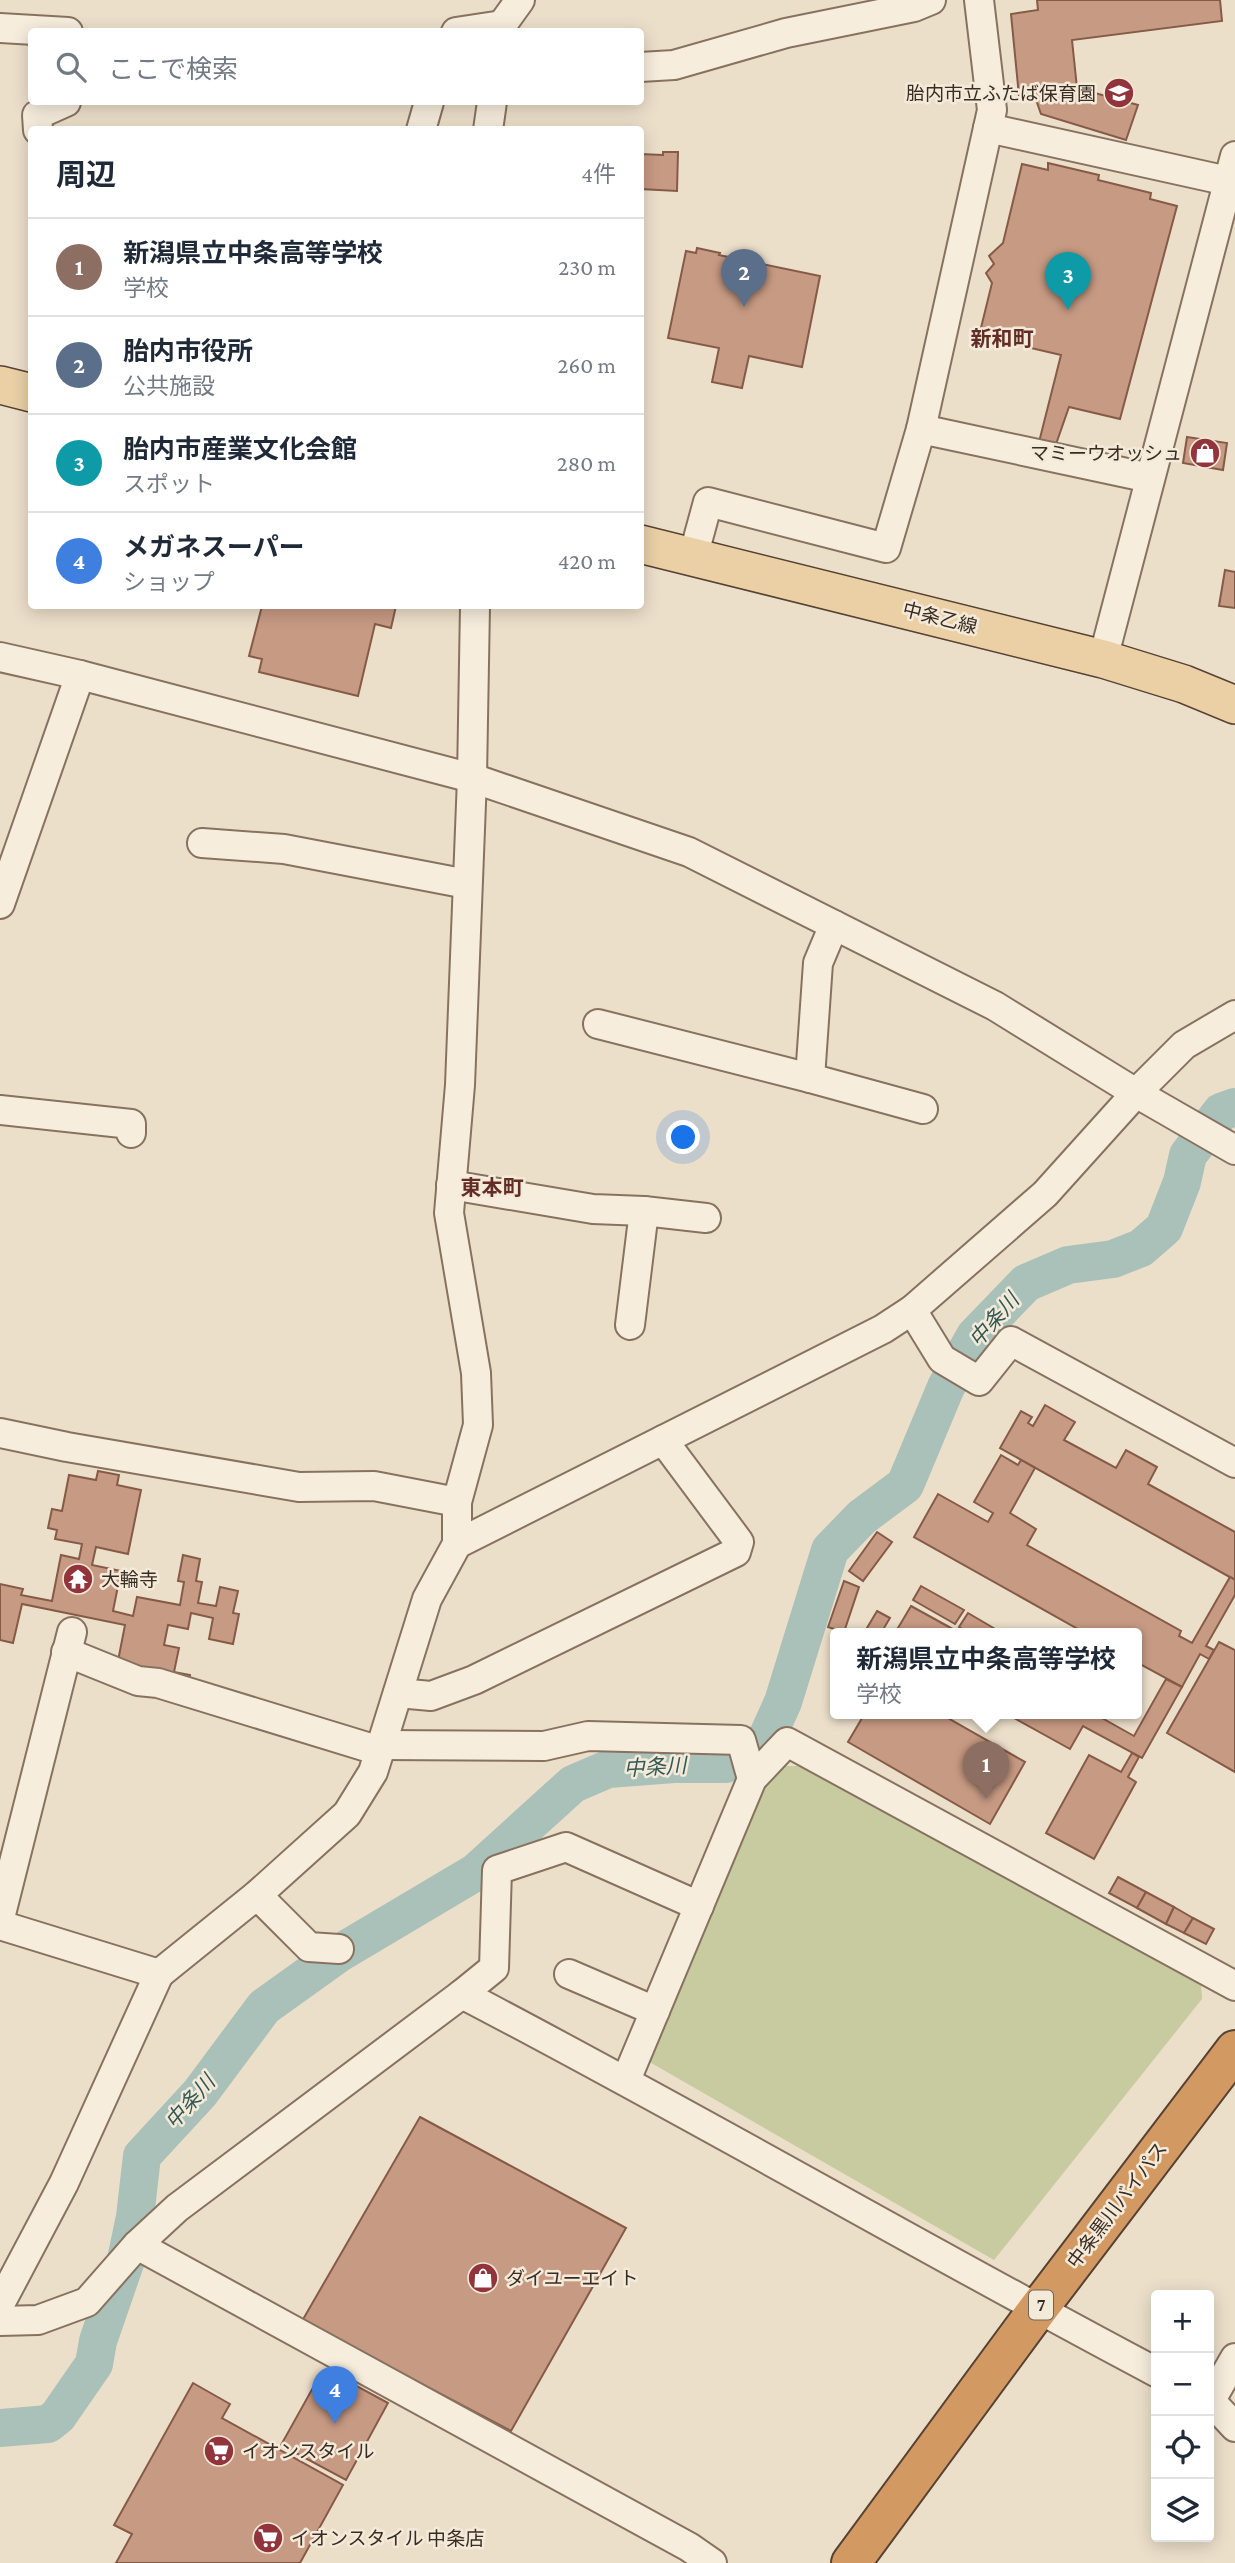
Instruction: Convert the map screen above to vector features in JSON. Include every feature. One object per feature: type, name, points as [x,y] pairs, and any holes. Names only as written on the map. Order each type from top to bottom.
[{"type":"highway","name":"中条黒川バイパス","points":[[851,2563],[1038,2309],[1235,2050]]},
{"type":"main road","points":[[0,385],[28,392]]},
{"type":"main road","name":"中条乙線","points":[[644,545],[1103,659],[1184,684],[1235,705]]},
{"type":"street","points":[[502,28],[520,0]]},
{"type":"street","points":[[644,67],[674,65],[786,33],[914,7],[931,0]]},
{"type":"street","points":[[693,557],[708,502],[887,548],[921,429],[992,110],[979,0]]},
{"type":"street","points":[[0,28],[28,30]]},
{"type":"street","points":[[38,126],[37,116],[60,105]]},
{"type":"street","points":[[422,126],[428,105]]},
{"type":"street","points":[[489,126],[492,105]]},
{"type":"street","points":[[988,128],[1232,169],[1103,659]]},
{"type":"street","points":[[921,429],[1150,478]]},
{"type":"street","points":[[0,2304],[64,2183],[159,1973],[257,1895],[347,1814],[373,1772],[427,1599],[457,1544],[457,1502],[478,1425],[476,1373],[449,1213],[460,1085],[472,778],[475,609]]},
{"type":"street","points":[[0,657],[80,675],[472,778],[689,852],[995,1006],[1235,1150]]},
{"type":"street","points":[[0,904],[80,675]]},
{"type":"street","points":[[202,843],[284,849],[467,884]]},
{"type":"street","points":[[810,1078],[818,963],[834,925]]},
{"type":"street","points":[[457,1544],[883,1329],[912,1310],[1045,1194],[1136,1093],[1184,1045],[1235,1015]]},
{"type":"street","points":[[598,1024],[923,1109]]},
{"type":"street","points":[[0,1110],[131,1124],[131,1133]]},
{"type":"street","points":[[451,1185],[593,1209],[706,1218]]},
{"type":"street","points":[[630,1325],[644,1211]]},
{"type":"street","points":[[912,1310],[942,1359],[979,1381],[1011,1341],[1235,1464]]},
{"type":"street","points":[[0,1433],[299,1487],[374,1486],[457,1502]]},
{"type":"street","points":[[398,1693],[431,1696],[474,1680],[736,1552],[739,1542],[663,1440]]},
{"type":"street","points":[[0,1917],[69,1642],[138,1681],[158,1683],[381,1748],[544,1746],[588,1736],[741,1740],[752,1779]]},
{"type":"street","points":[[626,2080],[752,1779],[787,1742],[1235,1986]]},
{"type":"street","points":[[0,2320],[38,2320],[87,2302],[137,2245],[177,2208],[495,1968],[497,1870],[566,1847],[699,1906]]},
{"type":"street","points":[[257,1895],[309,1947],[339,1949]]},
{"type":"street","points":[[0,1925],[159,1973]]},
{"type":"street","points":[[569,1973],[655,2011]]},
{"type":"street","points":[[462,1994],[626,2080],[1151,2369]]},
{"type":"street","points":[[137,2245],[688,2547],[712,2563]]},
{"type":"street","points":[[1214,2393],[1235,2358]]},
{"type":"street","points":[[1214,2404],[1235,2427]]},
{"type":"green space","points":[[785,1766],[812,1766],[1201,1984],[1202,1999],[994,2260],[646,2060],[761,1784]]},
{"type":"building","points":[[1037,0],[1220,0],[1222,21],[1072,40],[1077,88],[1138,105],[1126,140],[1041,114],[1035,97],[1019,96],[1011,14],[1038,10]]},
{"type":"building","points":[[663,152],[678,152],[677,191],[644,189],[644,154],[663,155]]},
{"type":"building","points":[[1048,163],[1099,175],[1098,180],[1151,193],[1150,199],[1177,206],[1120,419],[1069,407],[1055,447],[1039,442],[1061,355],[979,336],[992,283],[986,273],[994,264],[989,256],[1003,243],[1022,164],[1048,170]]},
{"type":"building","points":[[697,248],[820,276],[802,367],[749,356],[742,388],[712,382],[719,348],[668,338],[686,251],[696,253]]},
{"type":"building","name":"マミーウオッシュ","points":[[1187,437],[1227,443],[1223,470],[1183,463]]},
{"type":"building","points":[[1225,570],[1235,572],[1235,608],[1219,606]]},
{"type":"building","points":[[261,609],[395,609],[391,628],[375,624],[358,696],[259,672],[262,659],[249,656]]},
{"type":"building","points":[[1045,1405],[1075,1422],[1064,1440],[1116,1468],[1126,1450],[1157,1467],[1148,1484],[1235,1532],[1235,1580],[1000,1448],[1021,1411],[1032,1417],[1028,1423],[1033,1426]]},
{"type":"building","points":[[1001,1455],[1018,1465],[1021,1460],[1035,1468],[1010,1513],[1036,1529],[1027,1545],[1181,1631],[1179,1636],[1192,1643],[1230,1577],[1235,1580],[1235,1595],[1206,1646],[1214,1650],[1209,1659],[1200,1654],[1182,1687],[1142,1665],[1142,1628],[1076,1628],[914,1537],[938,1494],[988,1522],[993,1513],[974,1502]]},
{"type":"building","points":[[98,1471],[119,1475],[117,1485],[141,1490],[128,1554],[96,1547],[92,1565],[121,1571],[113,1611],[133,1616],[137,1597],[180,1605],[184,1582],[178,1581],[183,1555],[200,1559],[196,1581],[202,1582],[198,1603],[216,1606],[220,1587],[238,1591],[233,1613],[239,1614],[233,1644],[209,1639],[213,1618],[191,1613],[188,1629],[168,1625],[164,1645],[179,1648],[174,1672],[190,1675],[189,1681],[117,1666],[125,1625],[22,1604],[13,1643],[0,1640],[0,1584],[23,1589],[21,1595],[52,1601],[61,1555],[79,1559],[82,1544],[55,1539],[57,1530],[48,1528],[52,1509],[62,1511],[69,1475],[96,1480]]},
{"type":"building","points":[[877,1532],[892,1542],[863,1581],[849,1571]]},
{"type":"building","points":[[844,1581],[859,1587],[845,1628],[828,1627]]},
{"type":"building","points":[[921,1586],[964,1610],[955,1624],[913,1600]]},
{"type":"building","points":[[911,1606],[951,1628],[898,1628]]},
{"type":"building","points":[[877,1611],[890,1618],[884,1628],[867,1628]]},
{"type":"building","points":[[968,1613],[994,1628],[961,1628]]},
{"type":"building","points":[[1219,1642],[1235,1650],[1235,1772],[1167,1733]]},
{"type":"building","points":[[1166,1679],[1182,1687],[1142,1758],[1083,1726],[1070,1749],[1016,1719],[1104,1719],[1134,1736]]},
{"type":"building","points":[[861,1719],[950,1719],[1025,1762],[990,1824],[848,1742]]},
{"type":"building","points":[[1132,1753],[1139,1757],[1128,1777],[1136,1782],[1094,1859],[1046,1833],[1089,1755],[1121,1772]]},
{"type":"building","points":[[1118,1877],[1146,1892],[1137,1908],[1109,1893]]},
{"type":"building","points":[[1146,1892],[1174,1907],[1166,1924],[1137,1908]]},
{"type":"building","points":[[1174,1907],[1193,1918],[1184,1933],[1166,1924]]},
{"type":"building","points":[[1193,1918],[1214,1929],[1206,1944],[1184,1933]]},
{"type":"building","points":[[420,2117],[626,2228],[511,2431],[302,2321]]},
{"type":"building","name":"イオンスタイル","points":[[193,2383],[230,2404],[222,2418],[343,2485],[300,2563],[116,2563],[132,2534],[114,2525]]},
{"type":"building","points":[[315,2384],[346,2401],[355,2385],[388,2403],[346,2480],[281,2445]]},
{"type":"waterway","name":"中条川","points":[[0,2428],[48,2424],[58,2416],[94,2364],[98,2341],[126,2260],[135,2217],[142,2156],[200,2093],[264,2007],[338,1954],[476,1872],[573,1784],[608,1769],[674,1764],[726,1764],[764,1744],[783,1702],[830,1550],[862,1517],[905,1485],[946,1387],[975,1336],[1026,1283],[1068,1265],[1113,1259],[1141,1248],[1164,1228],[1182,1182],[1188,1155],[1221,1112],[1235,1107]]},
{"type":"place","name":"胎内市立ふたば保育園","points":[[1119,93]]},
{"type":"place","name":"胎内市役所","points":[[744,307]]},
{"type":"place","name":"胎内市産業文化会館","points":[[1068,310]]},
{"type":"place","name":"マミーウオッシュ","points":[[1205,453]]},
{"type":"place","name":"大輪寺","points":[[78,1579]]},
{"type":"place","name":"新潟県立中条高等学校","points":[[986,1799]]},
{"type":"place","name":"ダイユーエイト","points":[[483,2278]]},
{"type":"place","name":"メガネスーパー","points":[[335,2424]]},
{"type":"place","name":"イオンスタイル","points":[[219,2451]]},
{"type":"place","name":"イオンスタイル 中条店","points":[[268,2538]]},
{"type":"district","name":"新和町","points":[[1002,339]]},
{"type":"district","name":"東本町","points":[[492,1188]]}]
